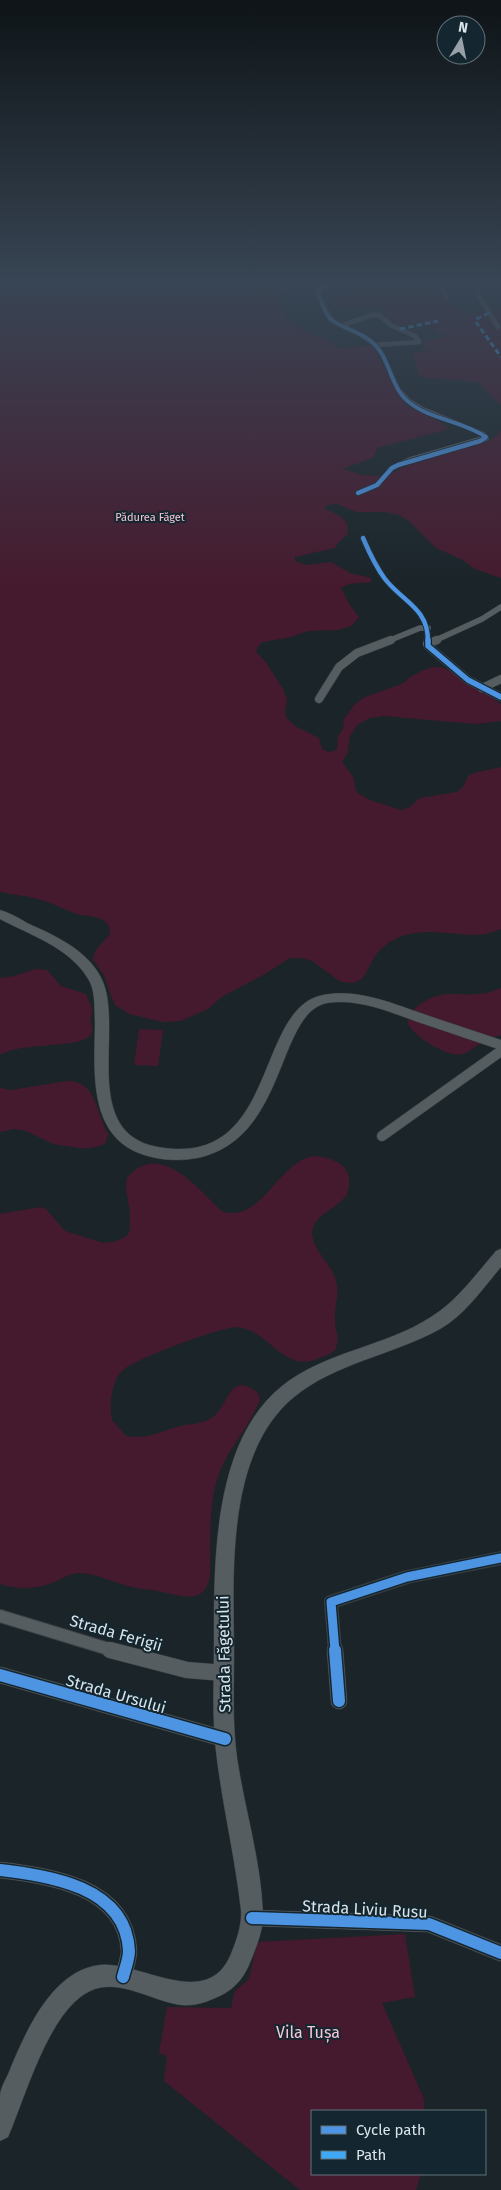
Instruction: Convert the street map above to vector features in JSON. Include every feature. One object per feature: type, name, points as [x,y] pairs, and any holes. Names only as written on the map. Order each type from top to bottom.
[{"type":"main road","points":[[0,914],[66,949],[83,963],[94,976],[101,1001],[102,1074],[108,1114],[115,1127],[129,1142],[152,1152],[181,1155],[196,1154],[213,1148],[232,1135],[250,1118],[258,1105],[296,1018],[304,1008],[319,1001],[344,998],[370,1001],[501,1045]]},
{"type":"main road","name":"Strada Făgetului","points":[[0,2129],[36,2038],[60,2002],[80,1983],[95,1977],[123,1977],[167,1991],[192,1995],[208,1991],[225,1980],[236,1968],[250,1932],[252,1918],[225,1739],[223,1574],[226,1532],[237,1479],[250,1442],[267,1414],[286,1393],[309,1377],[436,1323],[460,1304],[501,1256]]},
{"type":"street","points":[[358,493],[377,485],[392,468],[398,465],[486,438],[483,434],[424,411],[407,401],[395,382]]},
{"type":"street","points":[[362,538],[386,580],[423,616],[428,628],[427,644]]},
{"type":"street","points":[[427,644],[482,619],[501,607]]},
{"type":"street","points":[[319,698],[339,667],[357,653],[420,628],[428,628]]},
{"type":"street","points":[[427,644],[468,680],[501,697]]},
{"type":"street","points":[[482,688],[501,679]]},
{"type":"street","points":[[382,1136],[501,1051]]},
{"type":"street","points":[[339,1701],[331,1602],[407,1577],[501,1558]]},
{"type":"street","name":"Strada Ferigii","points":[[0,1616],[138,1658],[187,1670],[224,1673]]},
{"type":"street","name":"Strada Ursului","points":[[0,1675],[225,1739]]},
{"type":"street","points":[[0,1870],[42,1875],[81,1888],[109,1903],[124,1926],[129,1951],[123,1977]]},
{"type":"street","name":"Strada Liviu Rusu","points":[[252,1918],[429,1924],[501,1953]]},
{"type":"green space","name":"Pădurea Făget","points":[[0,382],[393,382],[406,405],[431,415],[449,429],[377,448],[374,457],[343,469],[361,475],[387,476],[409,464],[491,440],[501,431],[501,578],[475,569],[463,560],[436,548],[409,521],[399,515],[385,512],[356,512],[337,504],[327,505],[326,509],[346,521],[347,535],[335,548],[295,557],[295,561],[306,565],[331,562],[350,573],[371,578],[371,582],[349,584],[341,588],[359,617],[351,626],[338,630],[308,631],[291,637],[263,642],[258,646],[256,652],[266,662],[284,691],[287,700],[286,717],[295,726],[319,738],[322,749],[329,752],[337,750],[338,736],[343,729],[344,719],[355,704],[363,698],[404,683],[415,674],[431,668],[440,667],[452,672],[501,704],[501,721],[476,724],[383,716],[370,718],[357,725],[349,738],[348,752],[342,762],[354,778],[355,789],[359,794],[370,800],[401,810],[410,807],[420,798],[457,792],[463,787],[468,776],[501,767],[501,929],[478,935],[425,932],[402,936],[380,950],[362,979],[353,983],[341,982],[312,961],[290,958],[265,974],[223,996],[208,1009],[181,1021],[163,1022],[129,1014],[115,1005],[105,977],[93,959],[95,951],[110,934],[109,927],[102,919],[74,913],[39,899],[0,892]]},
{"type":"green space","points":[[478,382],[501,382],[501,405]]},
{"type":"green space","points":[[36,969],[47,970],[61,986],[86,994],[92,1008],[92,1032],[88,1038],[79,1041],[22,1048],[0,1055],[0,978]]},
{"type":"green space","points":[[501,988],[501,1035],[480,1043],[468,1052],[454,1054],[444,1051],[421,1038],[408,1023],[413,1011],[431,998],[445,994],[484,993]]},
{"type":"green space","points":[[139,1029],[163,1030],[158,1066],[134,1065]]},
{"type":"green space","points":[[67,1081],[77,1082],[90,1092],[108,1134],[105,1144],[92,1148],[79,1148],[53,1144],[26,1131],[14,1129],[0,1132],[0,1088],[11,1090]]},
{"type":"green space","points":[[315,1156],[328,1158],[340,1163],[349,1178],[346,1196],[317,1221],[312,1232],[315,1245],[334,1274],[337,1286],[335,1324],[338,1342],[335,1350],[314,1360],[303,1362],[283,1354],[248,1329],[228,1328],[177,1345],[141,1360],[121,1372],[113,1389],[111,1401],[112,1420],[126,1436],[133,1437],[152,1435],[210,1419],[219,1411],[231,1391],[241,1385],[249,1387],[258,1393],[260,1400],[226,1458],[217,1479],[212,1506],[210,1575],[203,1592],[197,1595],[183,1596],[133,1587],[98,1576],[81,1573],[66,1576],[52,1583],[33,1588],[19,1588],[0,1584],[0,1214],[40,1207],[46,1209],[65,1231],[103,1243],[117,1241],[128,1235],[130,1229],[130,1212],[126,1189],[127,1178],[140,1167],[153,1163],[179,1172],[223,1212],[237,1213],[249,1208],[260,1200],[291,1168],[302,1160]]},
{"type":"green space","name":"Vila Tușa","points":[[405,1934],[415,1997],[382,2003],[424,2099],[424,2110],[311,2110],[311,2175],[421,2175],[416,2190],[300,2190],[164,2081],[167,2056],[159,2053],[167,2007],[231,2008],[235,1991],[249,1979],[257,1942]]},
{"type":"cycle path","points":[[358,493],[377,485],[392,468],[398,465],[480,441],[486,437],[468,426],[427,413],[418,408],[406,399],[394,382]]},
{"type":"cycle path","points":[[363,538],[371,556],[386,580],[423,616],[428,628],[428,646],[468,680],[501,697]]},
{"type":"cycle path","points":[[339,1701],[331,1602],[407,1577],[501,1558]]},
{"type":"cycle path","points":[[0,1675],[225,1739]]},
{"type":"cycle path","points":[[0,1870],[41,1876],[82,1888],[100,1898],[115,1911],[125,1928],[129,1950],[123,1977]]},
{"type":"cycle path","points":[[252,1918],[429,1924],[501,1953]]}]
